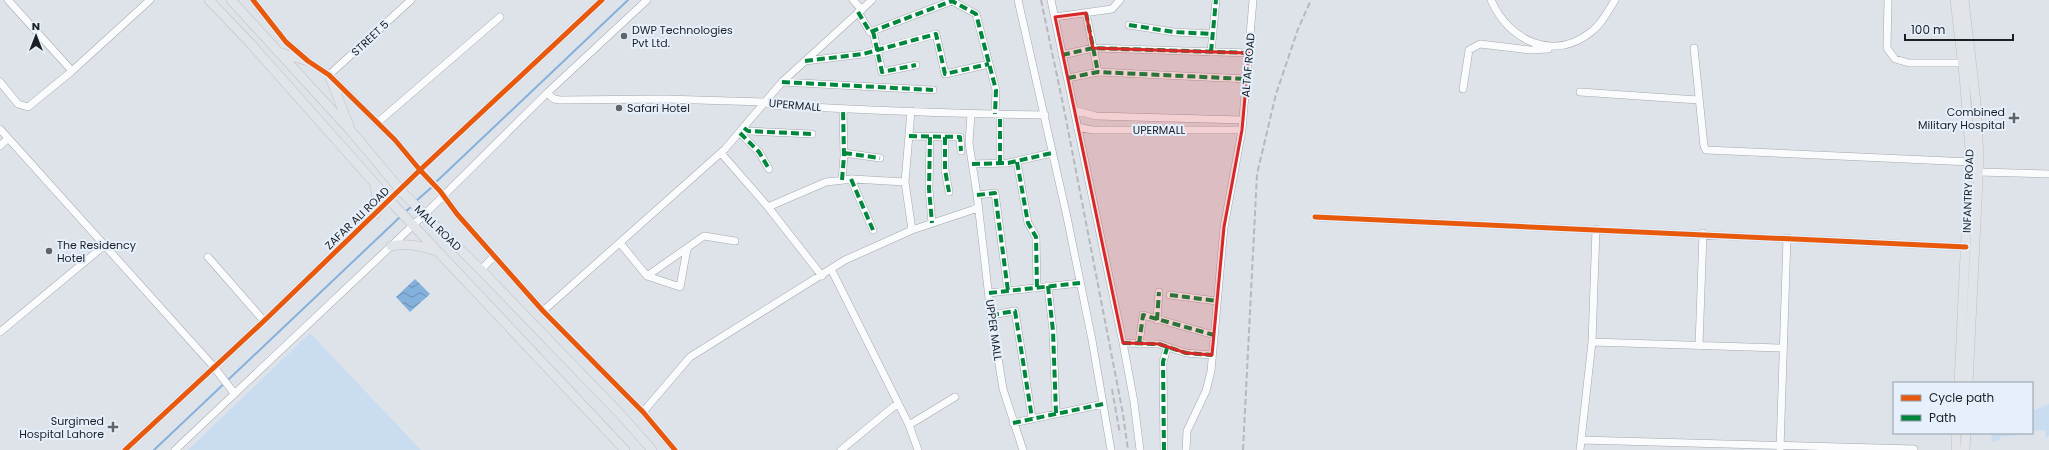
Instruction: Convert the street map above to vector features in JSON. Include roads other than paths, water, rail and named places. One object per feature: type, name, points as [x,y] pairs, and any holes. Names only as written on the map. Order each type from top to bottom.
[{"type":"main road","name":"MALL ROAD","points":[[209,0],[251,44],[391,202],[625,450]]},
{"type":"main road","name":"MALL ROAD","points":[[231,0],[276,51],[351,131],[401,191],[481,270],[622,416],[652,450]]},
{"type":"main road","name":"INFANTRY ROAD","points":[[1954,0],[1967,63],[1978,143],[1978,172],[1968,382]]},
{"type":"main road","name":"INFANTRY ROAD","points":[[1959,382],[1970,162],[1964,0]]},
{"type":"main road","points":[[276,51],[308,61]]},
{"type":"main road","points":[[329,75],[351,131]]},
{"type":"main road","points":[[375,184],[378,197],[376,214]]},
{"type":"main road","points":[[391,246],[405,244],[418,245],[438,252]]},
{"type":"main road","points":[[1956,434],[1956,450]]},
{"type":"main road","points":[[1965,450],[1966,434]]},
{"type":"street","points":[[8,0],[72,72]]},
{"type":"street","points":[[0,82],[18,104],[28,107],[72,72],[150,0]]},
{"type":"street","points":[[253,0],[286,42],[308,61],[329,75],[395,140],[442,193],[457,214],[543,311],[644,412],[675,450]]},
{"type":"street","name":"STREET 5","points":[[329,75],[411,0]]},
{"type":"street","name":"ZAFAR ALI ROAD","points":[[125,450],[264,321],[376,214],[391,202],[602,0]]},
{"type":"street","points":[[175,450],[231,390],[391,246],[422,211],[647,0]]},
{"type":"street","points":[[852,0],[860,11],[870,32],[940,2],[952,1],[976,14],[996,90],[1000,163]]},
{"type":"street","points":[[543,311],[721,153],[742,131],[782,82],[872,0]]},
{"type":"street","points":[[1018,0],[1045,115],[1080,282],[1111,450]]},
{"type":"street","points":[[1051,0],[1123,343],[1134,402],[1140,450]]},
{"type":"street","points":[[1055,17],[1112,9],[1120,0]]},
{"type":"street","points":[[1211,52],[1216,0]]},
{"type":"street","name":"ALTAF ROAD","points":[[1186,450],[1187,431],[1206,392],[1212,355],[1224,227],[1242,130],[1253,0]]},
{"type":"street","points":[[1491,0],[1502,21],[1518,35],[1538,44],[1560,45],[1577,41],[1593,31],[1615,0]]},
{"type":"street","points":[[1888,0],[1887,48],[1895,60],[1909,63],[1967,63]]},
{"type":"street","points":[[1086,13],[1098,72]]},
{"type":"street","points":[[377,122],[500,17]]},
{"type":"street","points":[[1129,25],[1174,32],[1213,34]]},
{"type":"street","points":[[873,31],[882,72],[916,65]]},
{"type":"street","points":[[805,61],[863,54],[936,34],[945,74],[989,64]]},
{"type":"street","points":[[1463,89],[1469,50],[1473,46],[1480,44],[1530,50],[1557,48],[1560,45]]},
{"type":"street","points":[[1062,55],[1093,48],[1249,53]]},
{"type":"street","points":[[1694,48],[1698,100],[1704,146],[1706,150],[1970,162]]},
{"type":"street","points":[[1068,78],[1098,72],[1247,79]]},
{"type":"street","points":[[782,82],[933,90]]},
{"type":"street","points":[[1580,92],[1698,100]]},
{"type":"street","name":"UPERMALL","points":[[547,93],[554,99],[560,100],[664,99],[765,102],[771,105],[843,109],[998,115],[1045,115]]},
{"type":"street","points":[[842,180],[844,153],[843,109]]},
{"type":"street","points":[[1074,110],[1096,116],[1243,120]]},
{"type":"street","points":[[911,111],[905,182],[912,230]]},
{"type":"street","name":"UPPER MALL","points":[[971,114],[969,144],[977,195],[991,315],[1003,389],[1023,450]]},
{"type":"street","name":"UPERMALL","points":[[1077,127],[1093,130],[1242,130]]},
{"type":"street","points":[[0,129],[214,367],[231,390]]},
{"type":"street","points":[[742,131],[812,134]]},
{"type":"street","points":[[742,131],[759,152],[769,168]]},
{"type":"street","points":[[909,136],[960,137],[961,151]]},
{"type":"street","points":[[930,137],[929,189],[932,223]]},
{"type":"street","points":[[945,137],[945,170],[949,192]]},
{"type":"street","points":[[0,146],[8,138]]},
{"type":"street","points":[[721,153],[768,207],[822,276]]},
{"type":"street","points":[[844,153],[880,158]]},
{"type":"street","points":[[972,164],[1017,162],[1052,153]]},
{"type":"street","points":[[1017,162],[1028,223],[1036,238],[1037,287]]},
{"type":"street","points":[[1978,172],[2049,174]]},
{"type":"street","points":[[768,207],[826,182],[851,179],[905,182]]},
{"type":"street","points":[[851,179],[873,230]]},
{"type":"street","points":[[977,195],[995,193],[1008,291]]},
{"type":"street","points":[[644,412],[690,357],[822,276],[845,260],[912,230],[978,208]]},
{"type":"street","points":[[1315,217],[1966,247]]},
{"type":"street","points":[[1580,450],[1592,342],[1596,229]]},
{"type":"street","points":[[1699,346],[1703,234]]},
{"type":"street","points":[[647,276],[704,236],[735,241]]},
{"type":"street","points":[[1780,448],[1787,238]]},
{"type":"street","points":[[620,243],[647,276],[680,287],[687,249]]},
{"type":"street","points":[[0,332],[105,245]]},
{"type":"street","points":[[481,270],[494,256]]},
{"type":"street","points":[[208,257],[264,321]]},
{"type":"street","points":[[831,269],[898,403],[918,450]]},
{"type":"street","points":[[989,293],[1080,282]]},
{"type":"street","points":[[1048,286],[1054,331],[1056,413]]},
{"type":"street","points":[[1157,320],[1159,292]]},
{"type":"street","points":[[1170,296],[1217,302]]},
{"type":"street","points":[[991,315],[1015,311],[1032,418]]},
{"type":"street","points":[[1140,344],[1143,315],[1214,335]]},
{"type":"street","points":[[1592,342],[1783,348]]},
{"type":"street","points":[[1123,343],[1159,344],[1167,348],[1186,353],[1212,355]]},
{"type":"street","points":[[1164,450],[1163,362],[1167,348]]},
{"type":"street","points":[[909,426],[954,398]]},
{"type":"street","points":[[841,450],[898,403]]},
{"type":"street","points":[[1013,423],[1103,404]]},
{"type":"street","points":[[1581,440],[1780,448],[1914,449]]},
{"type":"water","points":[[415,279],[430,294],[410,312],[396,297]]},
{"type":"waterway","points":[[435,183],[628,0]]},
{"type":"waterway","points":[[416,201],[432,187]]},
{"type":"waterway","points":[[405,212],[412,206]]},
{"type":"waterway","points":[[154,450],[400,217]]},
{"type":"railway","points":[[1041,0],[1064,109],[1123,414],[1128,450]]},
{"type":"railway","points":[[1243,450],[1257,174],[1276,94],[1298,29],[1311,0]]},
{"type":"railway","points":[[1112,389],[1120,434]]},
{"type":"place","name":"DWP Technologies Pvt Ltd.","points":[[624,36]]},
{"type":"place","name":"Safari Hotel","points":[[619,108]]},
{"type":"place","name":"Combined Military Hospital","points":[[2014,118]]},
{"type":"place","name":"The Residency Hotel","points":[[49,251]]},
{"type":"place","name":"Surgimed Hospital Lahore","points":[[113,427]]}]
